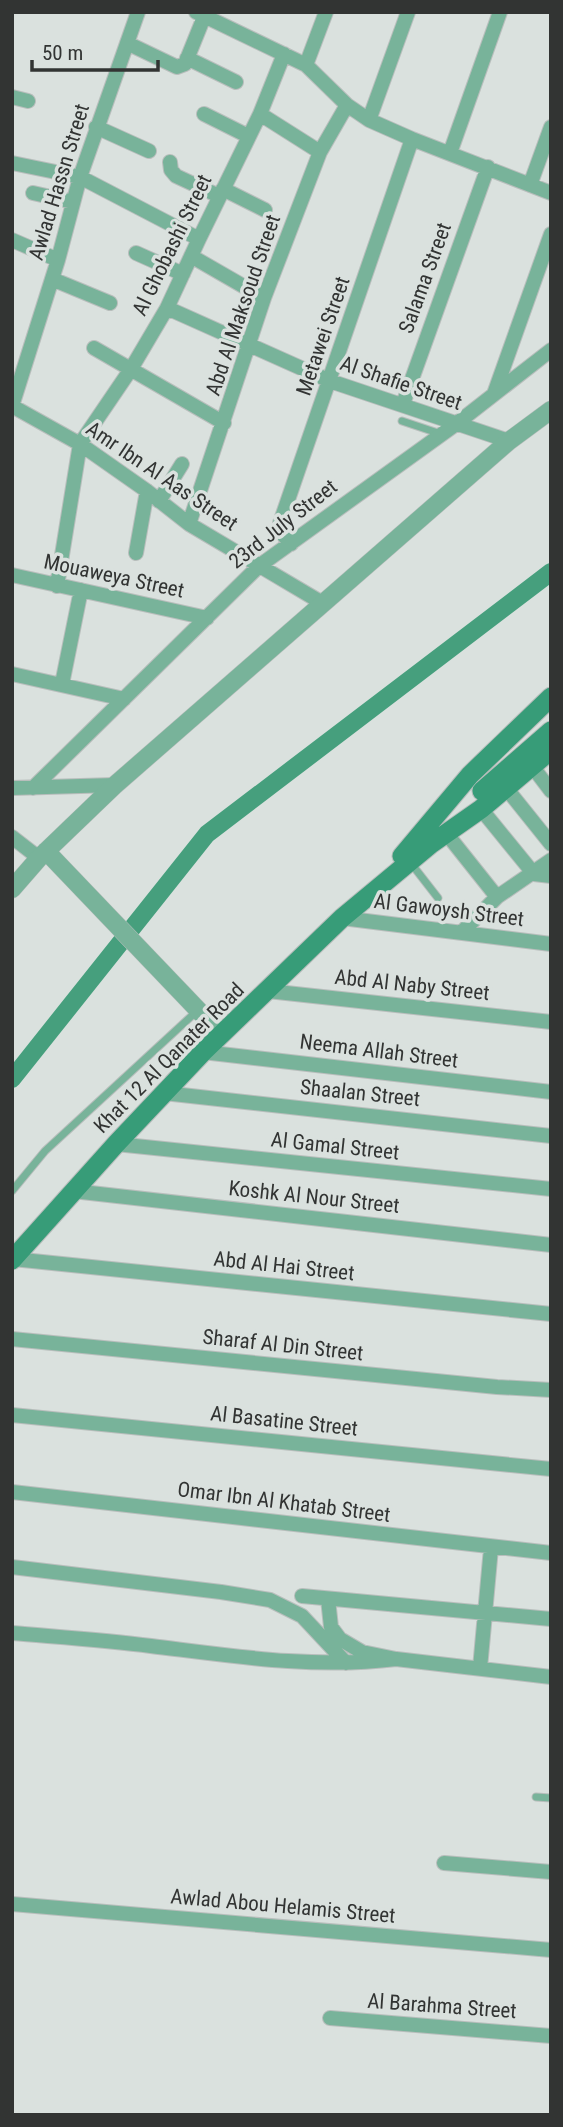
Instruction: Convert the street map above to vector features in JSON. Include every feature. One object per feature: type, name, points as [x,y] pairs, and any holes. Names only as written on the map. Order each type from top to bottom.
[{"type":"main road","name":"Khat 12 Al Qanater Road","points":[[367,896],[410,861],[433,837],[470,775],[551,697]]},
{"type":"main road","points":[[433,837],[551,712]]},
{"type":"main road","points":[[433,837],[551,731]]},
{"type":"main road","name":"Khat 12 Al Qanater Road","points":[[13,1260],[73,1191],[203,1052],[342,918],[433,837],[481,809],[551,750]]},
{"type":"street","name":"Awlad Hassn Street","points":[[12,406],[58,260],[79,177],[138,12]]},
{"type":"street","points":[[306,65],[326,12]]},
{"type":"street","points":[[369,120],[408,12]]},
{"type":"street","points":[[450,153],[500,12]]},
{"type":"street","points":[[127,43],[179,67],[185,64],[200,15],[224,19],[306,65],[347,105],[369,120],[551,192]]},
{"type":"street","name":"Al Ghobashi Street","points":[[80,444],[131,369],[167,308],[260,114],[284,54]]},
{"type":"street","points":[[187,58],[236,82]]},
{"type":"street","points":[[12,97],[29,102]]},
{"type":"street","name":"Abd Al Maksoud Street","points":[[190,524],[264,298],[320,152],[347,105]]},
{"type":"street","points":[[204,114],[248,136]]},
{"type":"street","points":[[260,114],[320,152]]},
{"type":"street","points":[[96,127],[149,151]]},
{"type":"street","points":[[530,185],[551,127]]},
{"type":"street","name":"Metawei Street","points":[[291,544],[280,531],[280,523],[412,139]]},
{"type":"street","points":[[170,162],[171,170],[176,176],[265,210]]},
{"type":"street","points":[[12,163],[79,177],[199,239]]},
{"type":"street","name":"Salama Street","points":[[403,404],[488,167]]},
{"type":"street","points":[[33,193],[73,202]]},
{"type":"street","points":[[494,394],[551,234]]},
{"type":"street","points":[[12,240],[58,260]]},
{"type":"street","points":[[136,253],[183,274]]},
{"type":"street","points":[[191,256],[264,298]]},
{"type":"street","points":[[52,279],[110,303]]},
{"type":"street","name":"Al Shafie Street","points":[[167,308],[330,381],[509,441]]},
{"type":"street","points":[[94,348],[224,423]]},
{"type":"street","name":"23rd July Street","points":[[33,788],[259,566],[456,424],[551,350]]},
{"type":"street","name":"Amr Ibn Al Aas Street","points":[[12,406],[80,444],[190,524],[324,604]]},
{"type":"street","points":[[12,888],[43,854],[115,785],[509,441],[551,410]]},
{"type":"street","points":[[57,586],[80,444]]},
{"type":"street","points":[[159,501],[182,464]]},
{"type":"street","points":[[136,553],[147,491]]},
{"type":"street","name":"Mouaweya Street","points":[[12,575],[207,618]]},
{"type":"street","points":[[62,684],[81,590]]},
{"type":"street","points":[[12,674],[124,699]]},
{"type":"street","points":[[532,766],[551,791]]},
{"type":"street","points":[[12,788],[115,785]]},
{"type":"street","points":[[506,788],[551,844]]},
{"type":"street","points":[[481,809],[534,874],[551,876]]},
{"type":"street","points":[[12,837],[43,854],[75,881],[221,1034]]},
{"type":"street","points":[[433,837],[497,897]]},
{"type":"street","points":[[462,932],[497,897],[551,860]]},
{"type":"street","name":"Al Gawoysh Street","points":[[342,918],[551,944]]},
{"type":"street","name":"Abd Al Naby Street","points":[[268,991],[551,1021]]},
{"type":"street","name":"Neema Allah Street","points":[[203,1052],[551,1092]]},
{"type":"street","name":"Shaalan Street","points":[[164,1093],[551,1136]]},
{"type":"street","name":"Al Gamal Street","points":[[116,1144],[551,1189]]},
{"type":"street","name":"Koshk Al Nour Street","points":[[73,1191],[551,1245]]},
{"type":"street","name":"Abd Al Hai Street","points":[[13,1260],[551,1314]]},
{"type":"street","name":"Sharaf Al Din Street","points":[[12,1339],[497,1387],[551,1390]]},
{"type":"street","name":"Al Basatine Street","points":[[12,1415],[551,1469]]},
{"type":"street","name":"Omar Ibn Al Khatab Street","points":[[12,1492],[551,1553]]},
{"type":"street","points":[[480,1668],[491,1548]]},
{"type":"street","points":[[12,1567],[270,1600],[302,1616],[346,1663]]},
{"type":"street","points":[[302,1597],[551,1619]]},
{"type":"street","points":[[328,1599],[331,1626],[341,1639],[362,1652],[396,1659],[551,1677]]},
{"type":"street","points":[[12,1633],[148,1645],[228,1657],[346,1663],[396,1659]]},
{"type":"street","points":[[444,1863],[551,1872]]},
{"type":"street","name":"Awlad Abou Helamis Street","points":[[12,1904],[551,1950]]},
{"type":"street","name":"Al Barahma Street","points":[[330,2018],[551,2036]]},
{"type":"lane","points":[[401,421],[442,434]]},
{"type":"lane","points":[[410,861],[438,898]]},
{"type":"lane","points":[[12,1191],[45,1151],[197,1010]]},
{"type":"lane","points":[[536,1797],[551,1798]]},
{"type":"waterway","points":[[12,1079],[207,834],[551,572]]}]
